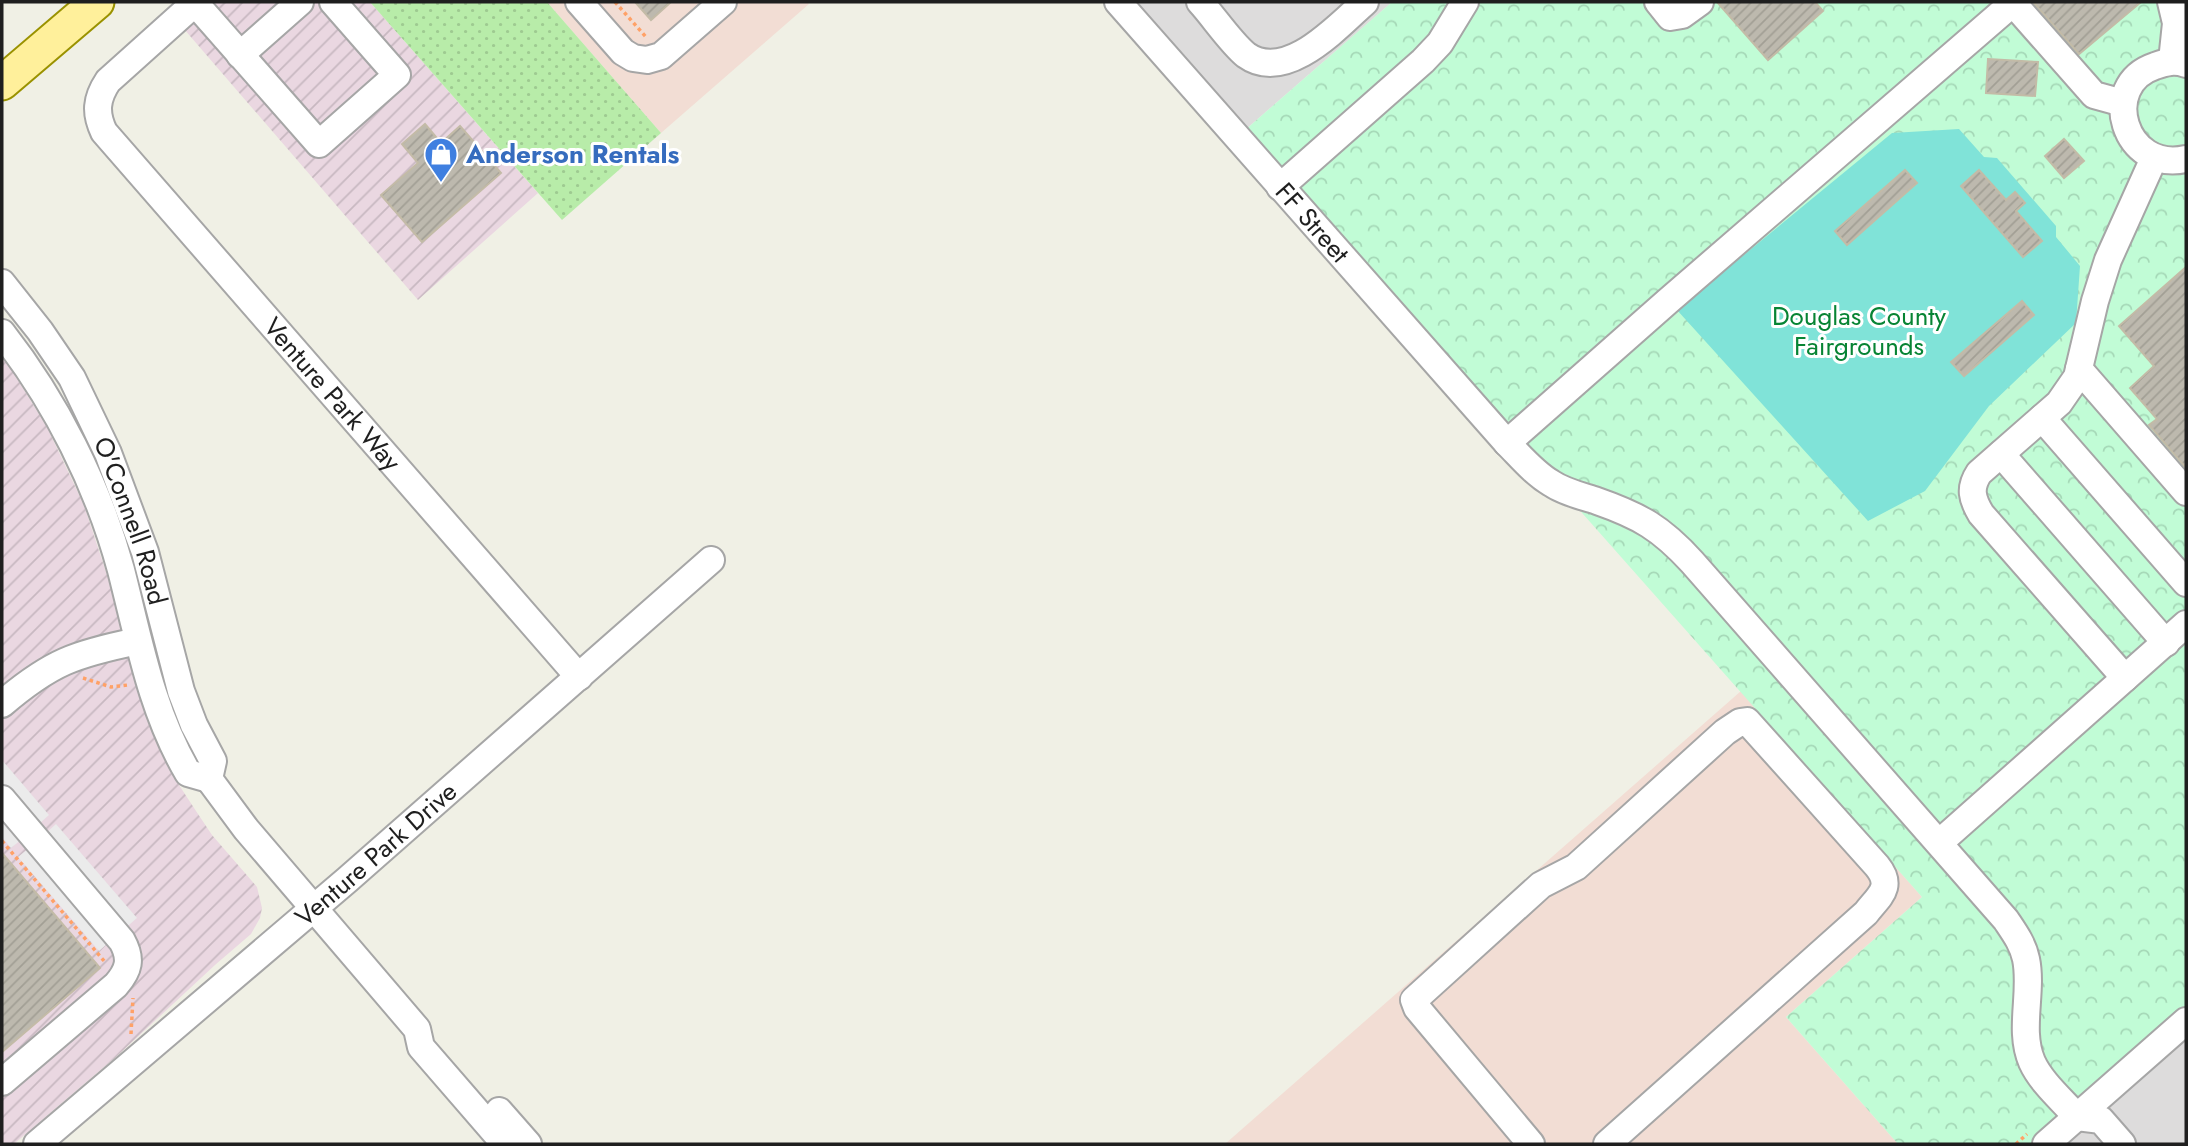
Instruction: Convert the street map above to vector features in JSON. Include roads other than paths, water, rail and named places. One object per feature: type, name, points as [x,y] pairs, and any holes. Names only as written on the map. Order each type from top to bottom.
[{"type":"main road","points":[[2,83],[97,2]]},
{"type":"street","points":[[195,2],[319,144],[397,75],[333,2]]},
{"type":"street","name":"Venture Park Way","points":[[195,2],[108,81],[100,93],[97,106],[104,132],[579,677]]},
{"type":"street","points":[[240,55],[300,2]]},
{"type":"street","points":[[579,2],[623,52],[633,58],[647,60],[661,56],[723,2]]},
{"type":"street","name":"FF Street","points":[[1118,2],[1507,443],[1537,473],[1554,485],[1638,517],[1674,542],[2006,920],[2018,937],[2026,957],[2027,1040],[2032,1062],[2077,1117]]},
{"type":"street","points":[[1200,2],[1247,55],[1258,60],[1275,62],[1291,61],[1313,47],[1365,2]]},
{"type":"street","points":[[1280,187],[1423,61],[1440,43],[1465,2]]},
{"type":"street","points":[[1658,2],[1670,17],[1682,15],[1700,2]]},
{"type":"street","points":[[2171,2],[2176,23],[2179,63],[2149,68],[2136,78],[2123,103],[2124,125],[2132,140],[2154,158],[2161,161],[2186,159]]},
{"type":"street","points":[[1507,443],[2013,3],[2094,95],[2123,103]]},
{"type":"street","points":[[2125,678],[1980,514],[1972,492],[1973,481],[1979,472],[2059,403],[2077,377],[2108,260],[2154,158]]},
{"type":"street","name":"O'Connell Road","points":[[2,283],[40,331],[72,378],[108,453],[145,552],[175,671],[194,724],[213,761],[209,779]]},
{"type":"street","name":"O'Connell Road","points":[[2,333],[51,404],[90,483],[121,569],[153,695],[188,773],[209,779],[246,830],[417,1029],[421,1047],[505,1144]]},
{"type":"street","points":[[2079,369],[2186,492]]},
{"type":"street","points":[[2042,418],[2186,583]]},
{"type":"street","points":[[2001,454],[2166,643]]},
{"type":"street","name":"Venture Park Drive","points":[[37,1144],[313,909],[711,560]]},
{"type":"street","points":[[1939,843],[2186,624]]},
{"type":"street","points":[[2,704],[27,682],[62,662],[80,654],[138,641]]},
{"type":"street","points":[[1531,1144],[1417,1008],[1414,1000],[1541,886],[1576,867],[1725,732],[1740,722],[1747,721],[1885,876],[1885,885],[1866,913],[1607,1144]]},
{"type":"street","points":[[2,799],[122,941],[130,960],[126,974],[120,981],[2,1082]]},
{"type":"street","points":[[2046,1144],[2186,1021]]},
{"type":"street","name":"O'Connell Road","points":[[417,1029],[433,1035],[528,1144]]},
{"type":"street","points":[[2077,1117],[2077,1144]]},
{"type":"street","points":[[2077,1117],[2101,1119],[2122,1144]]},
{"type":"place","name":"Anderson Rentals","points":[[441,184]]},
{"type":"park label","name":"Douglas County Fairgrounds","points":[[1859,331]]}]
